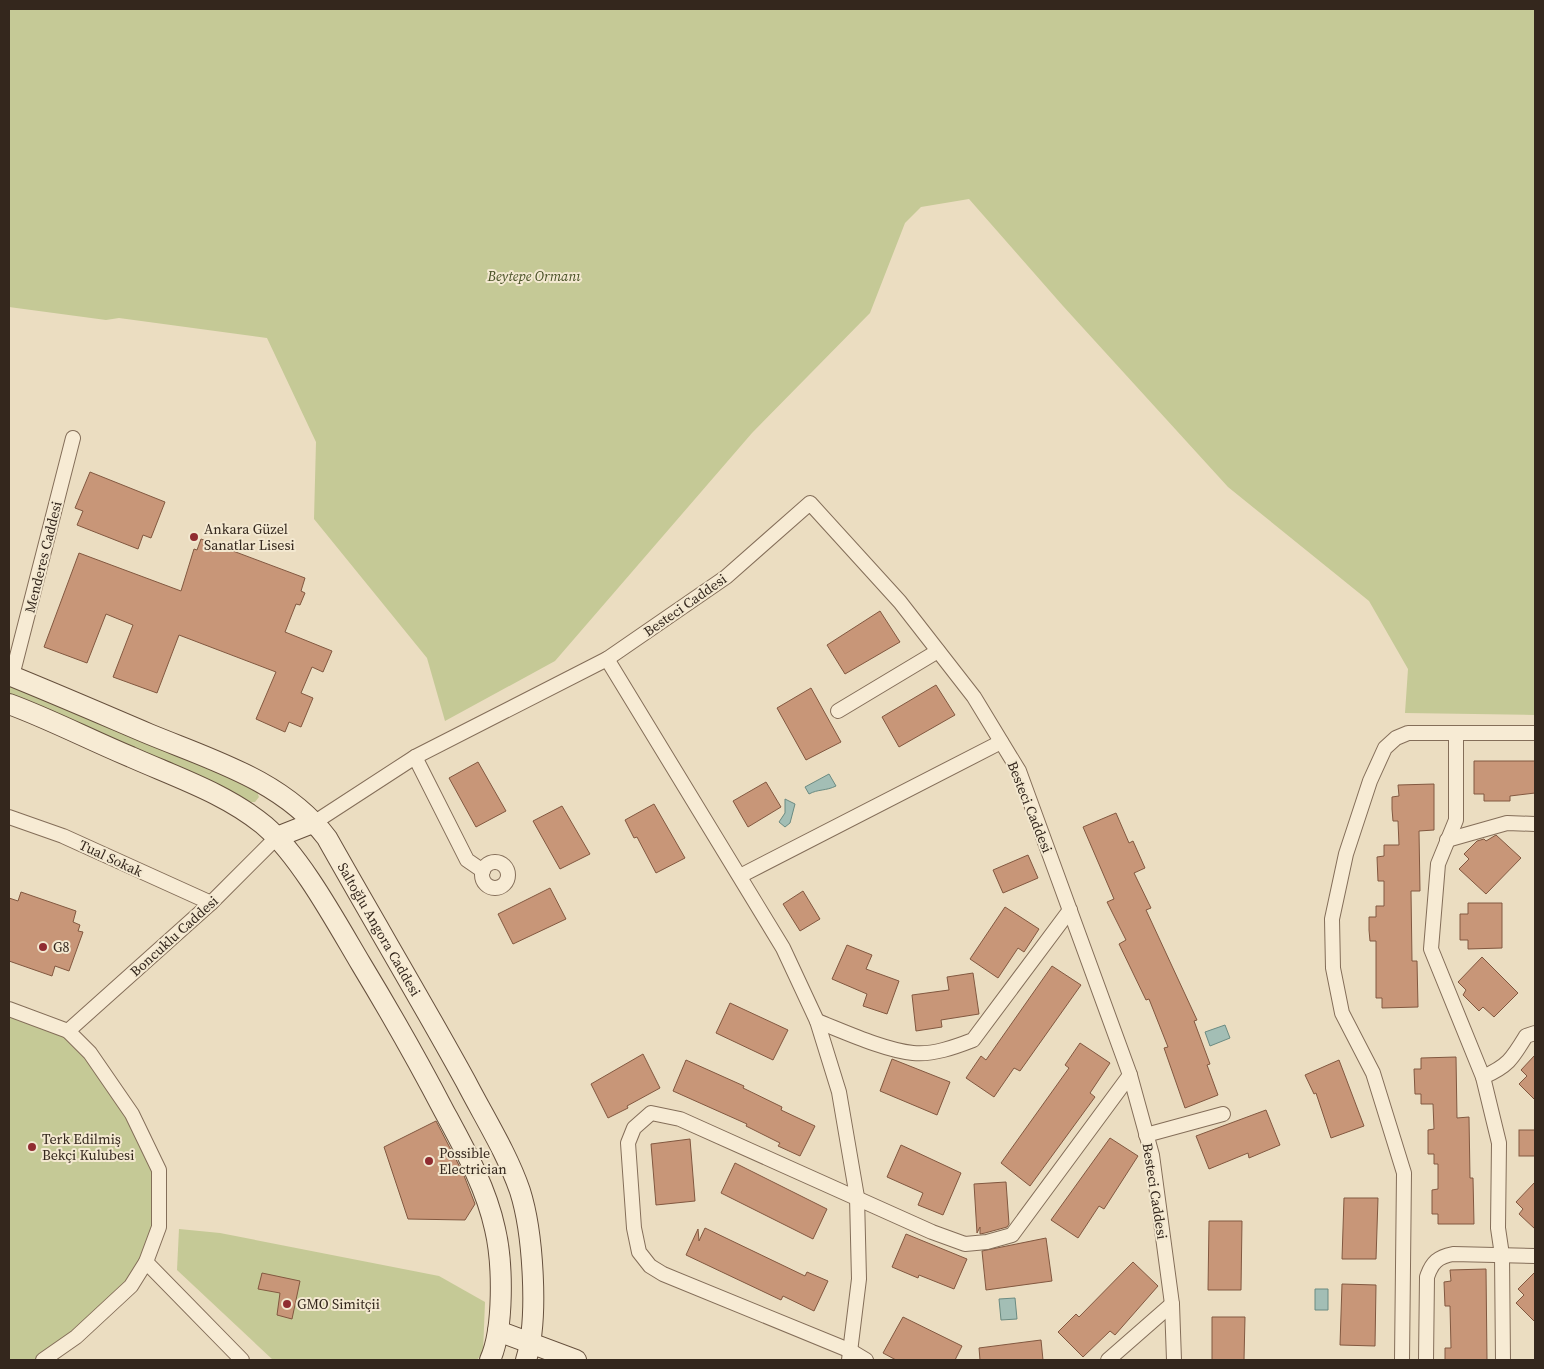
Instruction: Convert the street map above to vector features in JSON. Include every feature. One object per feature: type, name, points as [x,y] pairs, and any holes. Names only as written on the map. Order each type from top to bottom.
[{"type":"street","name":"Menderes Caddesi","points":[[10,675],[73,438]]},
{"type":"street","name":"Besteci Caddesi","points":[[607,658],[726,577],[810,503],[900,602],[974,697],[1019,771],[1130,1075],[1152,1155],[1172,1304],[1174,1360]]},
{"type":"street","points":[[838,712],[938,652]]},
{"type":"street","points":[[277,838],[315,822],[415,757],[607,658],[784,948],[817,1021],[839,1092],[857,1197],[859,1278],[850,1356]]},
{"type":"street","name":"Saltoğlu Angora Caddesi","points":[[10,675],[254,779],[299,807],[315,822],[327,838],[399,960],[487,1122],[519,1189],[528,1226],[531,1251],[532,1301],[528,1352]]},
{"type":"street","points":[[9,704],[228,801],[254,817],[277,838],[315,890],[403,1033],[477,1176],[495,1229],[500,1259],[498,1331],[496,1346],[491,1360]]},
{"type":"street","points":[[1402,1360],[1404,1173],[1373,1074],[1342,1013],[1333,968],[1332,919],[1346,854],[1370,781],[1385,748],[1396,738],[1408,733],[1535,732]]},
{"type":"street","points":[[1456,733],[1456,820],[1438,864],[1431,949],[1483,1077],[1499,1143],[1498,1228],[1502,1255],[1503,1360]]},
{"type":"street","points":[[740,876],[1001,742]]},
{"type":"street","points":[[415,757],[467,860],[483,871]]},
{"type":"street","name":"Tual Sokak","points":[[9,817],[64,836],[211,903]]},
{"type":"street","points":[[1447,840],[1507,824],[1535,824]]},
{"type":"street","name":"Boncuklu Caddesi","points":[[68,1031],[211,903],[277,838]]},
{"type":"street","points":[[817,1021],[876,1043],[914,1053],[949,1049],[973,1040],[1070,910]]},
{"type":"street","points":[[9,1009],[68,1031],[90,1053],[132,1114],[159,1170],[159,1227],[146,1262],[131,1286],[76,1337],[43,1360]]},
{"type":"street","points":[[1483,1077],[1503,1068],[1512,1059],[1526,1036],[1535,1033]]},
{"type":"street","points":[[866,1360],[850,1356],[663,1274],[650,1266],[638,1252],[634,1228],[628,1143],[634,1128],[651,1113],[680,1120],[857,1197],[932,1232],[966,1244],[987,1242],[1012,1235],[1130,1075]]},
{"type":"street","points":[[1146,1136],[1223,1114]]},
{"type":"street","points":[[1426,1360],[1427,1277],[1431,1265],[1440,1257],[1453,1254],[1535,1256]]},
{"type":"street","points":[[146,1262],[242,1360]]},
{"type":"street","points":[[1108,1360],[1172,1304]]},
{"type":"street","points":[[498,1331],[528,1352],[576,1360]]},
{"type":"green space","name":"Beytepe Ormanı","points":[[9,9],[1535,9],[1535,715],[1405,713],[1408,669],[1369,601],[1228,487],[1063,306],[969,199],[921,207],[905,223],[870,313],[752,433],[555,661],[445,721],[427,658],[314,519],[316,442],[267,338],[119,318],[106,320],[9,307]]},
{"type":"green space","points":[[9,682],[222,774],[257,792],[259,797],[255,802],[251,802],[215,784],[9,696]]},
{"type":"green space","points":[[9,1009],[68,1031],[90,1053],[159,1170],[159,1227],[131,1286],[43,1360],[9,1360]]},
{"type":"green space","points":[[179,1229],[220,1233],[439,1276],[485,1302],[483,1352],[477,1360],[273,1360],[177,1270]]},
{"type":"water","points":[[829,774],[836,786],[809,794],[805,787]]},
{"type":"water","points":[[785,799],[795,804],[790,823],[785,827],[779,822],[785,813]]},
{"type":"water","points":[[1225,1025],[1230,1038],[1210,1046],[1205,1032]]},
{"type":"water","points":[[1315,1289],[1328,1289],[1328,1310],[1315,1310]]},
{"type":"water","points":[[1015,1298],[1017,1319],[1001,1320],[999,1299]]},
{"type":"building","points":[[90,472],[165,502],[151,538],[143,535],[138,549],[77,525],[83,511],[75,508]]},
{"type":"building","points":[[201,539],[305,578],[301,591],[305,593],[300,605],[296,604],[285,632],[332,651],[323,672],[312,667],[301,693],[313,698],[301,727],[289,722],[285,732],[256,719],[276,672],[179,635],[157,693],[113,677],[133,625],[106,614],[87,663],[44,647],[79,553],[181,591],[194,549],[197,550]]},
{"type":"building","points":[[880,611],[900,642],[845,674],[827,645]]},
{"type":"building","points":[[936,685],[955,715],[899,747],[882,717]]},
{"type":"building","points":[[811,688],[841,742],[806,760],[777,708]]},
{"type":"building","points":[[1474,761],[1535,761],[1535,793],[1510,796],[1510,801],[1484,801],[1484,794],[1474,794]]},
{"type":"building","points":[[478,762],[506,811],[476,827],[449,778]]},
{"type":"building","points":[[766,782],[781,807],[748,827],[733,801]]},
{"type":"building","points":[[1434,784],[1434,830],[1419,831],[1420,891],[1411,891],[1412,961],[1417,961],[1418,1007],[1382,1008],[1382,998],[1376,998],[1376,941],[1370,941],[1369,930],[1369,917],[1376,917],[1376,906],[1384,906],[1384,881],[1378,881],[1377,857],[1384,856],[1384,845],[1399,845],[1398,821],[1393,821],[1392,809],[1392,797],[1399,796],[1398,785]]},
{"type":"building","points":[[654,804],[685,858],[656,873],[637,837],[634,838],[625,820]]},
{"type":"building","points":[[562,806],[590,854],[560,869],[533,821]]},
{"type":"building","points":[[1116,813],[1129,843],[1133,841],[1145,868],[1134,873],[1151,908],[1146,910],[1197,1020],[1194,1021],[1210,1064],[1207,1065],[1218,1095],[1185,1108],[1164,1048],[1168,1047],[1149,999],[1146,1000],[1119,944],[1126,940],[1107,902],[1114,899],[1083,827]]},
{"type":"building","points":[[1496,835],[1521,858],[1486,894],[1459,869],[1469,859],[1464,854],[1477,841],[1484,839],[1486,841]]},
{"type":"building","points":[[1028,855],[1038,878],[1003,893],[993,870]]},
{"type":"building","points":[[550,888],[566,919],[513,944],[498,914]]},
{"type":"building","points":[[803,891],[820,919],[800,931],[783,904]]},
{"type":"building","name":"G8","points":[[21,892],[76,911],[73,922],[80,925],[78,931],[83,932],[69,971],[55,966],[52,976],[9,961],[9,898],[18,901]]},
{"type":"building","points":[[1468,903],[1502,903],[1502,948],[1468,949],[1468,940],[1460,940],[1460,914],[1468,914]]},
{"type":"building","points":[[1005,907],[1039,929],[1024,952],[1018,948],[998,978],[970,959]]},
{"type":"building","points":[[847,945],[872,955],[866,969],[899,981],[887,1014],[863,1006],[867,994],[832,979]]},
{"type":"building","points":[[1482,957],[1518,993],[1494,1017],[1483,1007],[1479,1011],[1463,995],[1466,990],[1458,982]]},
{"type":"building","points":[[1052,966],[1081,985],[1020,1071],[1014,1068],[994,1097],[966,1078],[981,1056],[986,1060]]},
{"type":"building","points":[[973,973],[979,1014],[941,1020],[942,1027],[916,1031],[912,995],[949,990],[947,977]]},
{"type":"building","points":[[730,1003],[788,1030],[773,1060],[716,1033]]},
{"type":"building","points":[[1080,1043],[1110,1063],[1090,1093],[1095,1097],[1030,1186],[1001,1163],[1069,1068],[1065,1065]]},
{"type":"building","points":[[643,1054],[660,1088],[608,1118],[591,1084]]},
{"type":"building","points":[[1535,1055],[1535,1100],[1519,1084],[1527,1076],[1521,1070]]},
{"type":"building","points":[[1456,1057],[1457,1118],[1469,1117],[1470,1178],[1473,1178],[1474,1224],[1438,1224],[1438,1214],[1432,1214],[1432,1190],[1438,1189],[1438,1164],[1434,1164],[1434,1154],[1428,1154],[1428,1130],[1434,1129],[1433,1104],[1421,1104],[1421,1094],[1415,1094],[1414,1069],[1421,1069],[1421,1058]]},
{"type":"building","points":[[892,1059],[950,1082],[937,1115],[880,1091]]},
{"type":"building","points":[[686,1060],[744,1086],[743,1088],[782,1107],[781,1110],[815,1126],[800,1156],[778,1146],[780,1143],[746,1126],[747,1124],[673,1091]]},
{"type":"building","points":[[1339,1060],[1364,1126],[1331,1138],[1316,1093],[1314,1094],[1305,1075]]},
{"type":"building","points":[[1266,1110],[1280,1145],[1249,1158],[1248,1153],[1209,1169],[1196,1136]]},
{"type":"building","name":"Possible Electrician","points":[[436,1121],[463,1173],[475,1204],[465,1220],[408,1219],[384,1147]]},
{"type":"building","points":[[1519,1130],[1535,1130],[1535,1156],[1519,1156]]},
{"type":"building","points":[[1110,1138],[1138,1156],[1104,1209],[1099,1206],[1078,1238],[1051,1220]]},
{"type":"building","points":[[690,1139],[695,1201],[656,1205],[651,1144]]},
{"type":"building","points":[[901,1145],[961,1173],[943,1215],[918,1205],[923,1193],[887,1177]]},
{"type":"building","points":[[735,1163],[827,1209],[813,1239],[721,1193]]},
{"type":"building","points":[[1006,1182],[1009,1224],[1007,1227],[980,1234],[980,1227],[977,1233],[974,1184]]},
{"type":"building","points":[[1535,1182],[1535,1229],[1519,1214],[1523,1209],[1516,1202]]},
{"type":"building","points":[[1344,1198],[1378,1198],[1376,1259],[1342,1259]]},
{"type":"building","points":[[1209,1221],[1242,1221],[1241,1290],[1208,1290]]},
{"type":"building","points":[[705,1228],[805,1276],[807,1272],[828,1281],[814,1311],[783,1296],[781,1300],[686,1255],[698,1229],[699,1241]]},
{"type":"building","points":[[906,1234],[967,1259],[954,1289],[919,1275],[918,1278],[892,1267]]},
{"type":"building","points":[[1046,1238],[1052,1281],[986,1290],[982,1251]]},
{"type":"building","points":[[1133,1262],[1158,1286],[1115,1335],[1110,1331],[1083,1357],[1058,1332],[1076,1314],[1079,1317]]},
{"type":"building","points":[[1486,1269],[1487,1360],[1445,1360],[1445,1348],[1451,1348],[1450,1306],[1445,1306],[1444,1282],[1451,1281],[1450,1270]]},
{"type":"building","points":[[1535,1272],[1535,1322],[1516,1303],[1524,1295],[1518,1289]]},
{"type":"building","name":"GMO Simitçii","points":[[262,1273],[300,1281],[292,1319],[277,1315],[280,1293],[258,1289]]},
{"type":"building","points":[[1342,1284],[1376,1285],[1375,1346],[1340,1345]]},
{"type":"building","points":[[903,1317],[962,1346],[955,1360],[896,1360],[883,1353]]},
{"type":"building","points":[[1212,1317],[1245,1317],[1244,1360],[1212,1360]]},
{"type":"building","points":[[1041,1340],[1043,1360],[980,1360],[979,1348]]},
{"type":"place","name":"Ankara Güzel Sanatlar Lisesi","points":[[194,537]]},
{"type":"place","name":"G8","points":[[43,947]]},
{"type":"place","name":"Terk Edilmiş Bekçi Kulubesi","points":[[32,1147]]},
{"type":"place","name":"Possible Electrician","points":[[429,1161]]},
{"type":"place","name":"GMO Simitçii","points":[[287,1304]]}]
